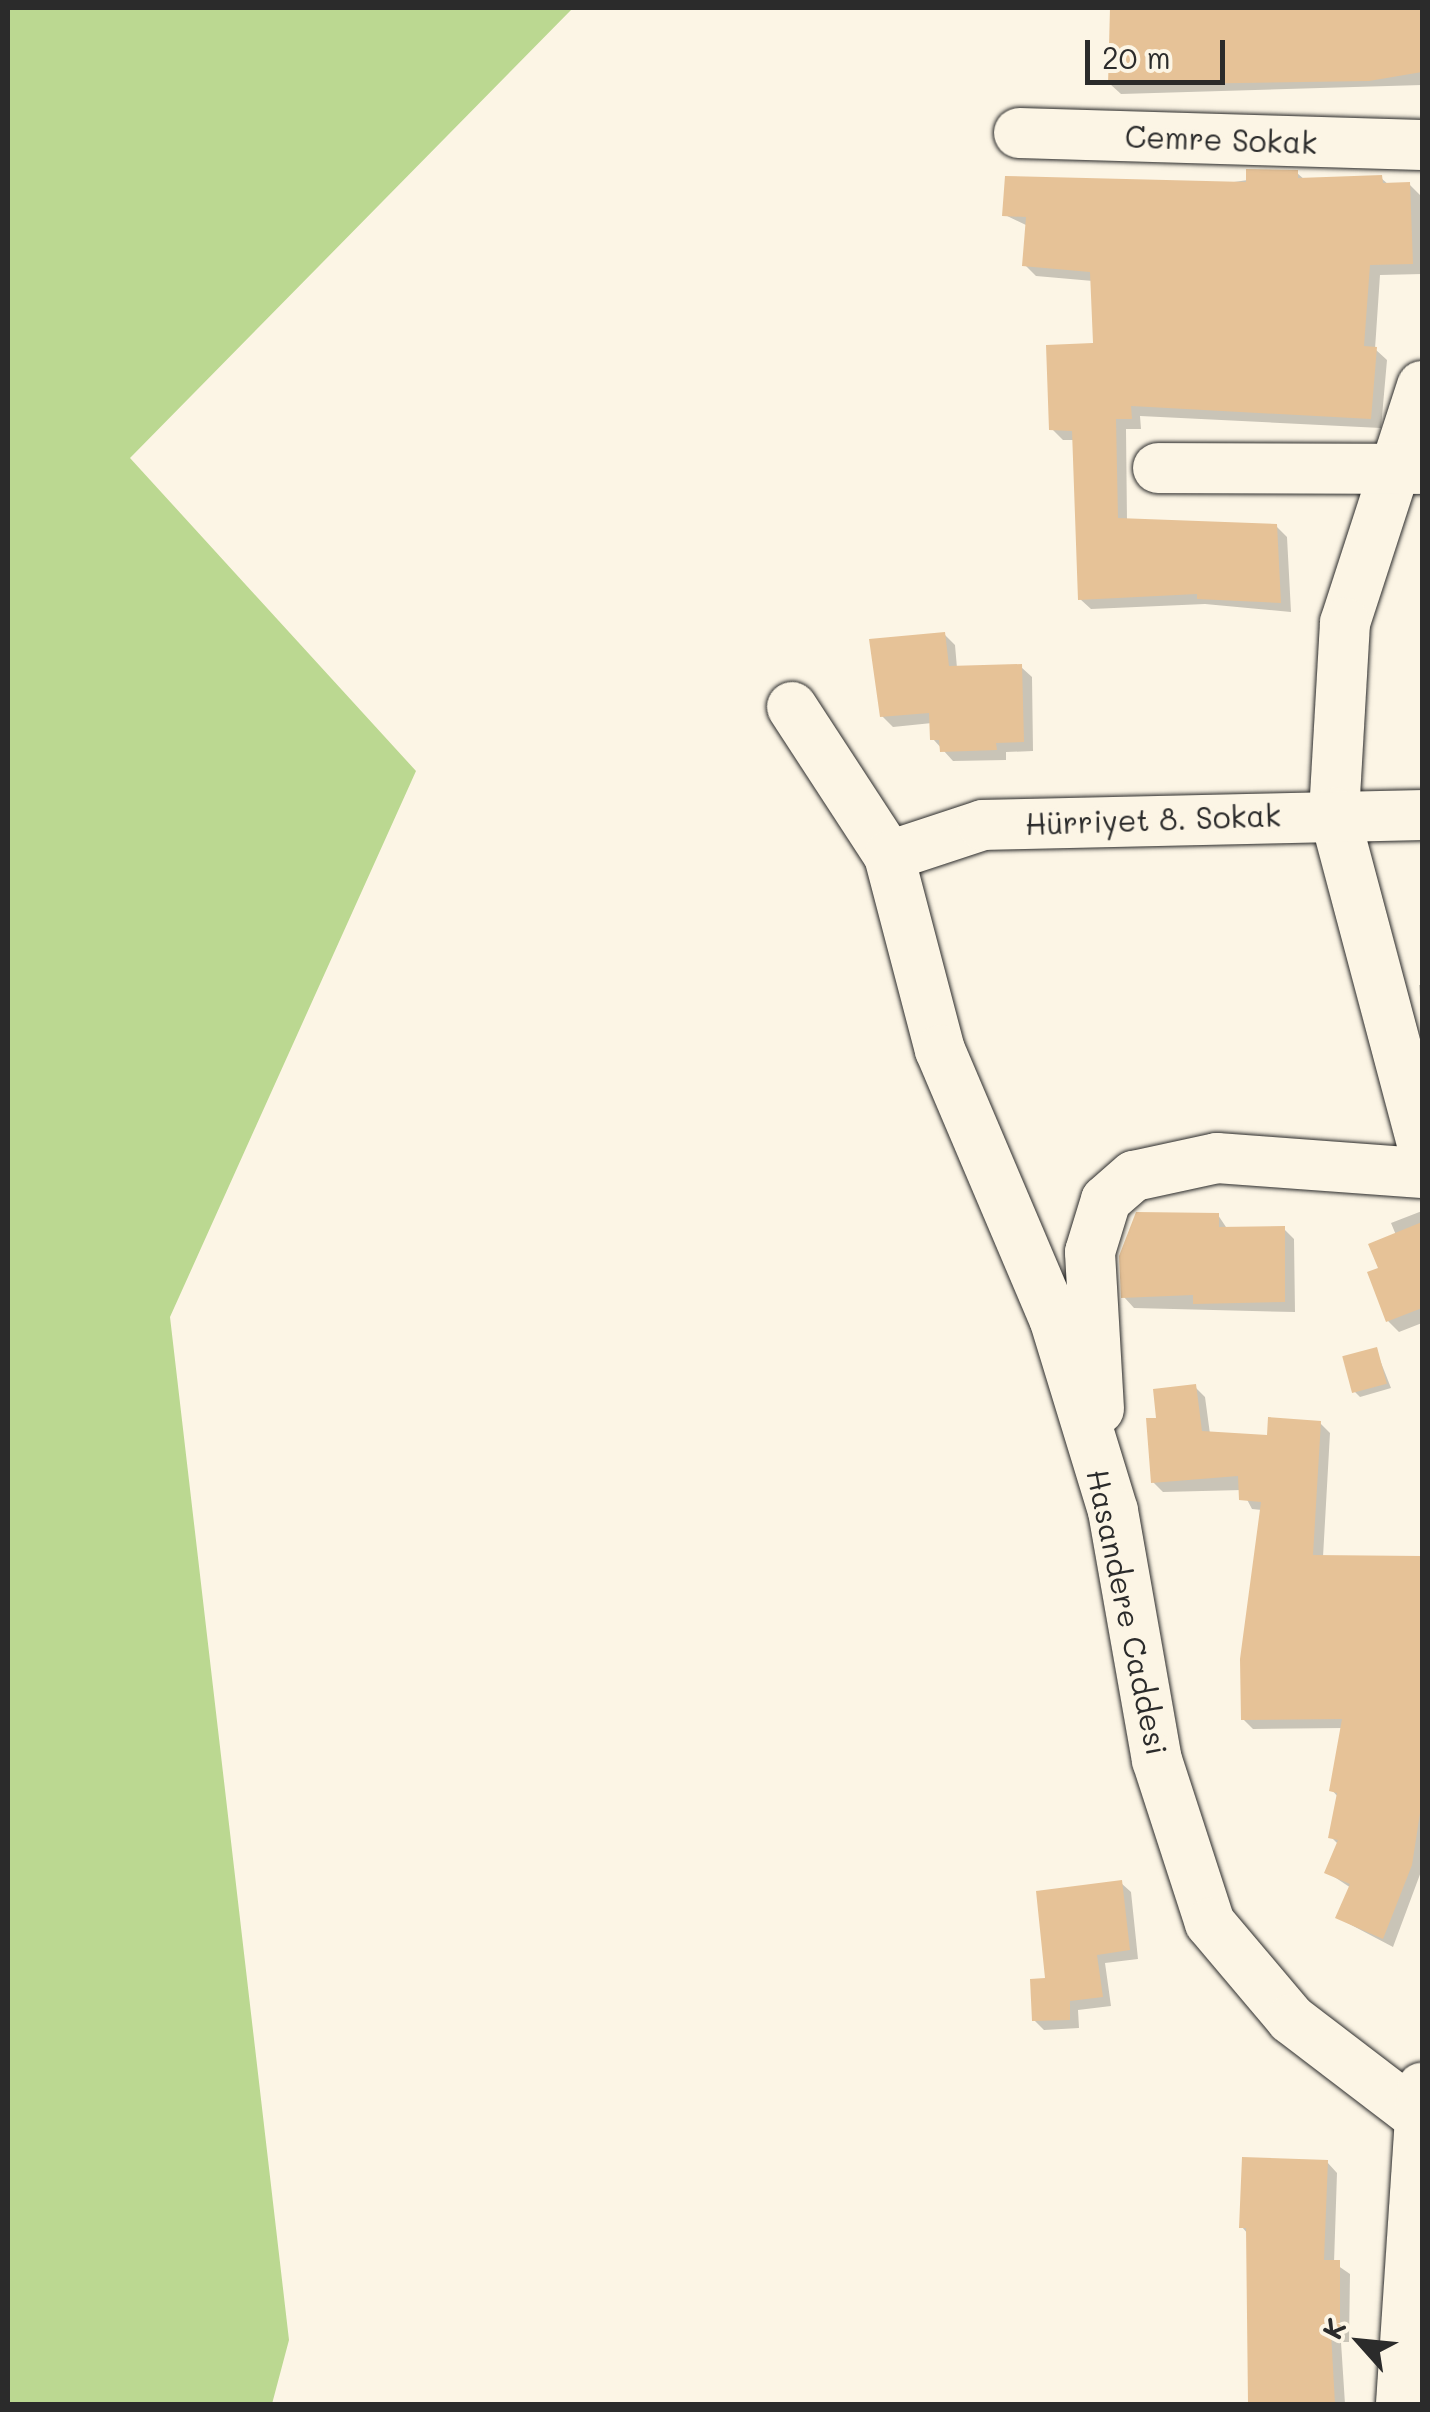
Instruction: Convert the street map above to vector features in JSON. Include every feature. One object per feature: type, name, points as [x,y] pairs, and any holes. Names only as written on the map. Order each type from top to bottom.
[{"type":"street","name":"Cemre Sokak","points":[[1019,133],[1422,145]]},
{"type":"street","points":[[1422,386],[1408,469],[1345,623],[1334,813],[1422,1143]]},
{"type":"street","points":[[1158,468],[1408,469]]},
{"type":"street","name":"Hasandere Caddesi","points":[[792,707],[888,856],[940,1050],[1054,1318],[1112,1511],[1157,1760],[1210,1923],[1291,2019],[1421,2108]]},
{"type":"street","name":"Hürriyet 8. Sokak","points":[[888,856],[983,825],[1334,813],[1422,815]]},
{"type":"street","points":[[1095,1453],[1101,1385],[1090,1252],[1106,1200],[1134,1176],[1216,1158],[1422,1173]]},
{"type":"street","points":[[1401,2404],[1421,2108]]},
{"type":"green space","points":[[8,8],[573,8],[130,458],[416,771],[170,1317],[289,2340],[272,2404],[8,2404]]},
{"type":"building","points":[[1110,8],[1422,8],[1422,72],[1369,81],[1108,85]]},
{"type":"building","points":[[1246,169],[1298,170],[1298,178],[1382,175],[1383,183],[1410,182],[1413,264],[1370,265],[1364,346],[1377,347],[1371,419],[1131,406],[1132,419],[1116,419],[1118,518],[1277,524],[1281,603],[1197,599],[1197,594],[1078,600],[1072,431],[1049,430],[1046,345],[1093,343],[1090,272],[1022,266],[1026,217],[1002,216],[1005,176],[1246,182]]},
{"type":"building","points":[[945,632],[949,666],[1022,664],[1024,742],[996,743],[997,750],[940,752],[939,740],[930,740],[929,713],[880,717],[869,639]]},
{"type":"building","points":[[1136,1212],[1219,1213],[1219,1227],[1285,1226],[1285,1302],[1193,1304],[1193,1295],[1121,1298],[1119,1256]]},
{"type":"building","points":[[1422,1222],[1422,1308],[1386,1322],[1367,1272],[1378,1268],[1368,1244]]},
{"type":"building","points":[[1377,1347],[1387,1384],[1352,1393],[1342,1356]]},
{"type":"building","points":[[1196,1384],[1202,1431],[1267,1435],[1268,1417],[1321,1421],[1313,1555],[1422,1556],[1422,1800],[1412,1865],[1383,1939],[1335,1918],[1350,1884],[1324,1873],[1338,1840],[1328,1838],[1337,1793],[1329,1791],[1342,1719],[1241,1720],[1240,1659],[1261,1502],[1239,1500],[1238,1476],[1151,1483],[1146,1418],[1156,1418],[1153,1389]]},
{"type":"building","points":[[1122,1880],[1130,1950],[1097,1955],[1103,1997],[1070,2001],[1070,2020],[1032,2021],[1030,1979],[1045,1978],[1036,1891]]},
{"type":"building","points":[[1242,2157],[1328,2160],[1324,2260],[1340,2260],[1340,2332],[1331,2332],[1335,2404],[1248,2404],[1246,2228],[1239,2228]]}]
